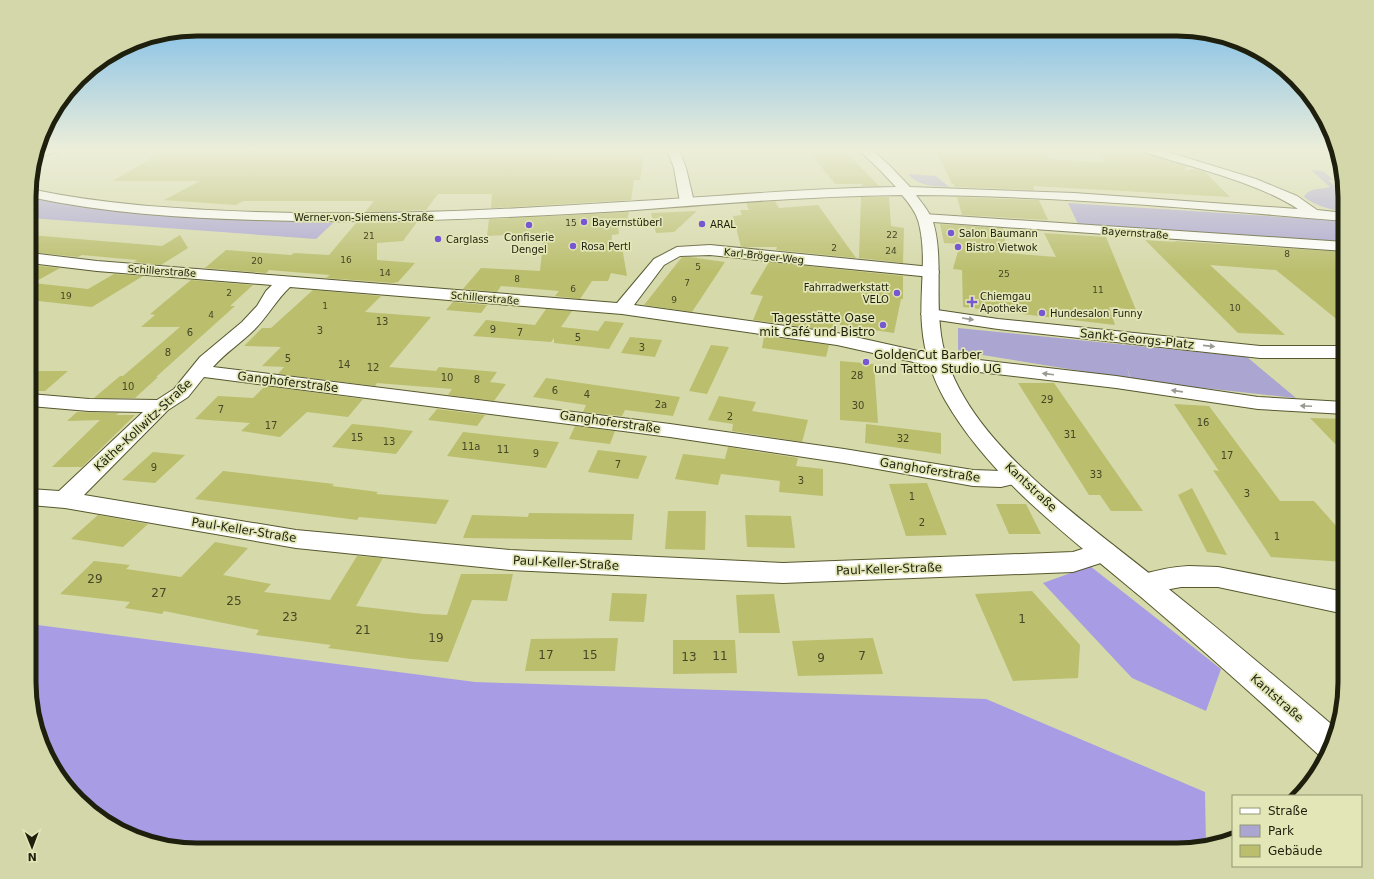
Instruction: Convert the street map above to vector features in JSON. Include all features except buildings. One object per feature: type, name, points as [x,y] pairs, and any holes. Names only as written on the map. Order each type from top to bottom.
[{"type":"street","points":[[685,190],[687,202]]},
{"type":"street","points":[[1271,190],[1292,199],[1315,214]]},
{"type":"street","name":"Werner-von-Siemens-Straße","points":[[36,195],[112,206],[204,214],[363,219],[487,215],[850,192],[906,191],[1039,195],[1338,216]]},
{"type":"street","name":"Kantstraße","points":[[906,191],[924,218],[931,272],[930,314],[936,361],[949,389],[964,414],[996,454],[1018,476],[1104,552],[1144,584],[1327,741]]},
{"type":"street","name":"Bayernstraße","points":[[924,218],[1338,247]]},
{"type":"street","name":"Karl-Bröger-Weg","points":[[622,309],[659,262],[677,252],[710,250],[931,272]]},
{"type":"street","name":"Schillerstraße","points":[[36,259],[97,266],[622,309],[837,340],[936,361]]},
{"type":"street","name":"Käthe-Kollwitz-Straße","points":[[65,500],[162,406],[181,393],[207,361],[248,326],[264,309],[272,295],[286,281]]},
{"type":"street","name":"Sankt-Georgs-Platz","points":[[930,314],[998,324],[1260,352],[1338,352]]},
{"type":"street","points":[[936,361],[1116,382],[1258,403],[1338,408]]},
{"type":"street","name":"Ganghoferstraße","points":[[200,371],[495,406],[642,426],[828,453],[973,478],[995,480],[1010,479],[1018,476]]},
{"type":"street","points":[[36,400],[82,404],[162,406]]},
{"type":"street","name":"Paul-Keller-Straße","points":[[36,498],[65,500],[296,539],[525,561],[783,573],[1073,562],[1104,552]]},
{"type":"street","points":[[1144,584],[1166,577],[1182,575],[1218,577],[1338,602]]},
{"type":"green space","points":[[1312,190],[1338,190],[1338,210],[1313,203],[1304,197]]},
{"type":"green space","points":[[36,200],[131,213],[239,220],[333,223],[316,239],[36,218]]},
{"type":"green space","points":[[1068,203],[1338,221],[1338,244],[1079,226]]},
{"type":"green space","points":[[958,328],[1247,357],[1296,398],[1131,380],[1127,367],[1130,379],[958,351]]},
{"type":"shaded area","points":[[1090,566],[1221,669],[1206,711],[1132,678],[1043,583]]},
{"type":"shaded area","points":[[36,625],[475,682],[986,699],[1205,792],[1206,840],[1187,843],[176,842],[156,838],[136,831],[108,816],[83,796],[63,771],[48,743],[41,723],[37,703]]},
{"type":"place","name":"Bayernstüberl","points":[[584,222]]},
{"type":"place","name":"ARAL","points":[[702,224]]},
{"type":"place","name":"Confiserie Dengel","points":[[529,225]]},
{"type":"place","name":"Salon Baumann","points":[[951,233]]},
{"type":"place","name":"Carglass","points":[[438,239]]},
{"type":"place","name":"Rosa Pertl","points":[[573,246]]},
{"type":"place","name":"Bistro Vietwok","points":[[958,247]]},
{"type":"place","name":"Fahrradwerkstatt VELO","points":[[897,293]]},
{"type":"place","name":"Chiemgau Apotheke","points":[[972,302]]},
{"type":"place","name":"Hundesalon Funny","points":[[1042,313]]},
{"type":"place","name":"Tagesstätte Oase mit Café und Bistro","points":[[883,325]]},
{"type":"place","name":"GoldenCut Barber und Tattoo Studio UG","points":[[866,362]]}]
